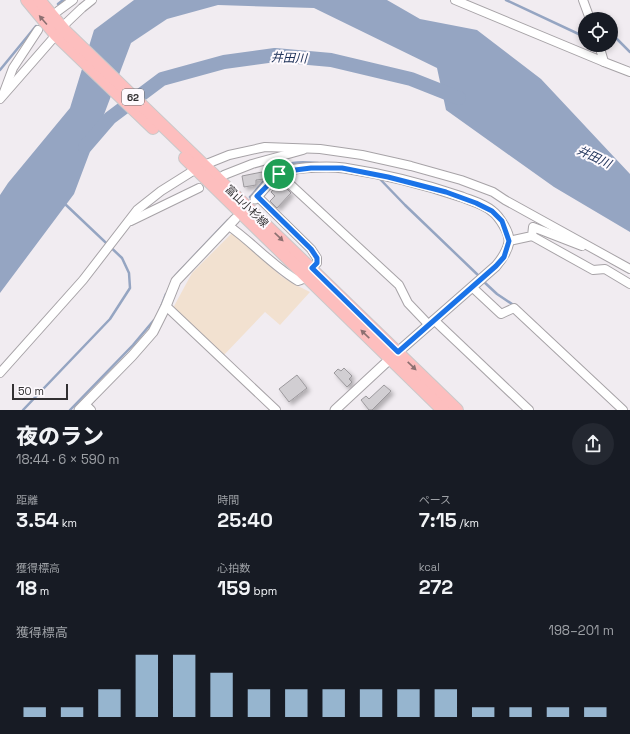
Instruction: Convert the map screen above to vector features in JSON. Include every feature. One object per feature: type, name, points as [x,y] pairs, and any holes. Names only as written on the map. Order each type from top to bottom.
[{"type":"main road","name":"富山小杉線","points":[[27,0],[394,355],[457,410]]},
{"type":"main road","name":"富山小杉線","points":[[39,0],[61,33]]},
{"type":"main road","name":"富山小杉線","points":[[394,355],[443,410]]},
{"type":"street","points":[[58,11],[73,0]]},
{"type":"street","points":[[1,98],[82,8],[92,0]]},
{"type":"street","points":[[455,0],[630,72]]},
{"type":"street","points":[[582,0],[587,12]]},
{"type":"street","points":[[1,98],[13,68],[38,30]]},
{"type":"street","points":[[601,52],[604,62]]},
{"type":"street","points":[[0,373],[83,280],[137,210],[198,165],[229,155],[265,147],[309,148],[362,155],[411,166],[461,180],[493,192],[630,269]]},
{"type":"street","points":[[224,175],[252,164],[309,148]]},
{"type":"street","points":[[85,408],[152,332],[166,306],[176,281],[232,222],[242,235],[285,273],[298,281],[301,280],[317,263],[317,258],[311,249],[256,197],[279,174],[287,171],[311,168],[342,168],[388,177],[446,192],[476,203],[492,211],[502,221],[509,241],[504,257],[496,266],[394,355],[339,409]]},
{"type":"street","points":[[279,174],[398,285],[408,303],[530,410]]},
{"type":"street","points":[[128,222],[199,188]]},
{"type":"street","points":[[532,236],[533,227],[578,245],[591,247]]},
{"type":"street","points":[[509,241],[532,236],[593,270],[605,269],[630,284]]},
{"type":"street","points":[[472,287],[500,314],[514,308],[623,410]]},
{"type":"street","points":[[166,306],[276,410]]},
{"type":"shaded area","points":[[233,232],[281,276],[310,292],[280,325],[265,312],[223,356],[173,308],[192,273]]},
{"type":"water","points":[[134,0],[387,0],[420,19],[477,30],[541,79],[630,174],[630,232],[554,187],[446,110],[437,68],[314,8],[218,5],[167,19],[131,43],[74,194],[0,293],[0,195],[8,183],[70,108],[94,30]]},
{"type":"building","points":[[262,172],[264,179],[256,180],[256,185],[244,187],[242,176]]},
{"type":"building","points":[[280,182],[291,193],[277,208],[270,201],[275,196],[271,192]]},
{"type":"building","points":[[344,368],[352,376],[349,379],[352,382],[347,387],[334,373],[338,369],[341,371]]},
{"type":"building","points":[[297,375],[307,388],[289,402],[279,389]]},
{"type":"building","points":[[384,385],[391,391],[372,410],[369,410],[361,400],[366,396],[369,399]]},
{"type":"waterway","points":[[58,4],[63,0]]},
{"type":"waterway","points":[[506,0],[578,34]]},
{"type":"waterway","points":[[0,70],[36,26]]},
{"type":"waterway","points":[[618,40],[630,52]]},
{"type":"waterway","name":"井田川","points":[[85,147],[110,118],[162,79],[224,62],[275,55],[331,60],[411,79],[459,98]]},
{"type":"waterway","points":[[250,197],[271,173],[282,166],[297,162],[318,163]]},
{"type":"waterway","points":[[378,177],[480,277]]},
{"type":"waterway","points":[[23,410],[110,319],[130,288],[129,273],[122,258],[65,204]]},
{"type":"waterway","points":[[175,276],[228,220]]},
{"type":"waterway","points":[[483,281],[497,294],[515,306]]},
{"type":"waterway","points":[[159,312],[166,294]]},
{"type":"waterway","points":[[70,410],[133,345],[154,320]]},
{"type":"route","points":[[311,168],[342,168],[388,177],[446,192],[476,203],[492,211],[502,221],[509,241],[504,257],[496,266],[398,352],[312,268],[317,263],[317,258],[311,249],[257,196],[279,174],[287,171],[311,168]]}]
